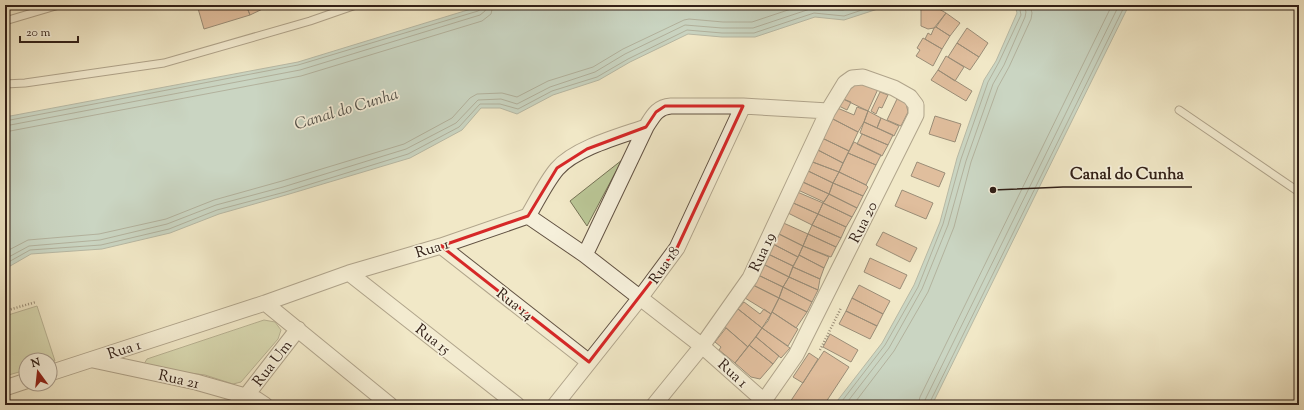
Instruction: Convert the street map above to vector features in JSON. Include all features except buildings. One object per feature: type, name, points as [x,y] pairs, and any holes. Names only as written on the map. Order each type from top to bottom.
[{"type":"street","name":"Rua 20","points":[[763,403],[796,355],[916,115],[916,105],[910,97],[894,88],[863,77],[852,78],[845,83]]},
{"type":"street","name":"Rua 19","points":[[654,405],[702,346],[750,278],[828,111],[845,83]]},
{"type":"street","points":[[585,255],[646,127],[656,112],[665,106],[743,106],[828,111]]},
{"type":"street","name":"Rua 18","points":[[555,405],[640,298],[677,248],[743,106]]},
{"type":"street","points":[[528,216],[557,168],[587,148],[646,127]]},
{"type":"street","name":"Rua 1","points":[[58,371],[264,303],[349,273],[441,246],[528,216],[585,255],[702,346],[763,403]]},
{"type":"street","name":"Rua 14","points":[[441,246],[589,362]]},
{"type":"street","name":"Rua 15","points":[[349,273],[517,405]]},
{"type":"street","points":[[264,303],[390,405]]},
{"type":"street","name":"Rua Um","points":[[241,401],[298,329]]},
{"type":"street","name":"Rua 21","points":[[92,360],[196,382],[241,401],[256,399],[265,405]]},
{"type":"street","points":[[5,388],[18,384]]},
{"type":"lane","points":[[5,21],[59,5]]},
{"type":"lane","points":[[5,84],[25,83],[164,63],[310,21],[356,5]]},
{"type":"lane","points":[[1180,110],[1299,192]]},
{"type":"lane","points":[[1012,405],[1019,405]]},
{"type":"path","points":[[5,310],[36,302]]},
{"type":"highlighted area","points":[[665,106],[743,106],[677,248],[589,362],[441,246],[528,216],[557,168],[587,149],[646,127],[656,112]]},
{"type":"green space","points":[[622,160],[587,226],[570,201]]},
{"type":"green space","points":[[37,306],[52,352],[18,352],[18,372],[5,376],[5,316]]},
{"type":"green space","points":[[264,320],[275,322],[281,330],[278,339],[241,382],[233,384],[205,375],[148,368],[144,364],[147,359]]},
{"type":"water","points":[[484,5],[890,5],[844,20],[815,17],[755,37],[722,37],[688,34],[630,62],[599,80],[553,95],[517,114],[500,108],[481,108],[462,130],[410,158],[219,214],[170,233],[102,249],[31,254],[5,269],[5,117],[298,62]]},
{"type":"water","points":[[1015,5],[1129,5],[932,405],[834,405],[882,343],[914,285],[940,222],[957,158],[984,80],[996,61],[1017,13]]},
{"type":"place","name":"Canal do Cunha","points":[[993,190]]}]
